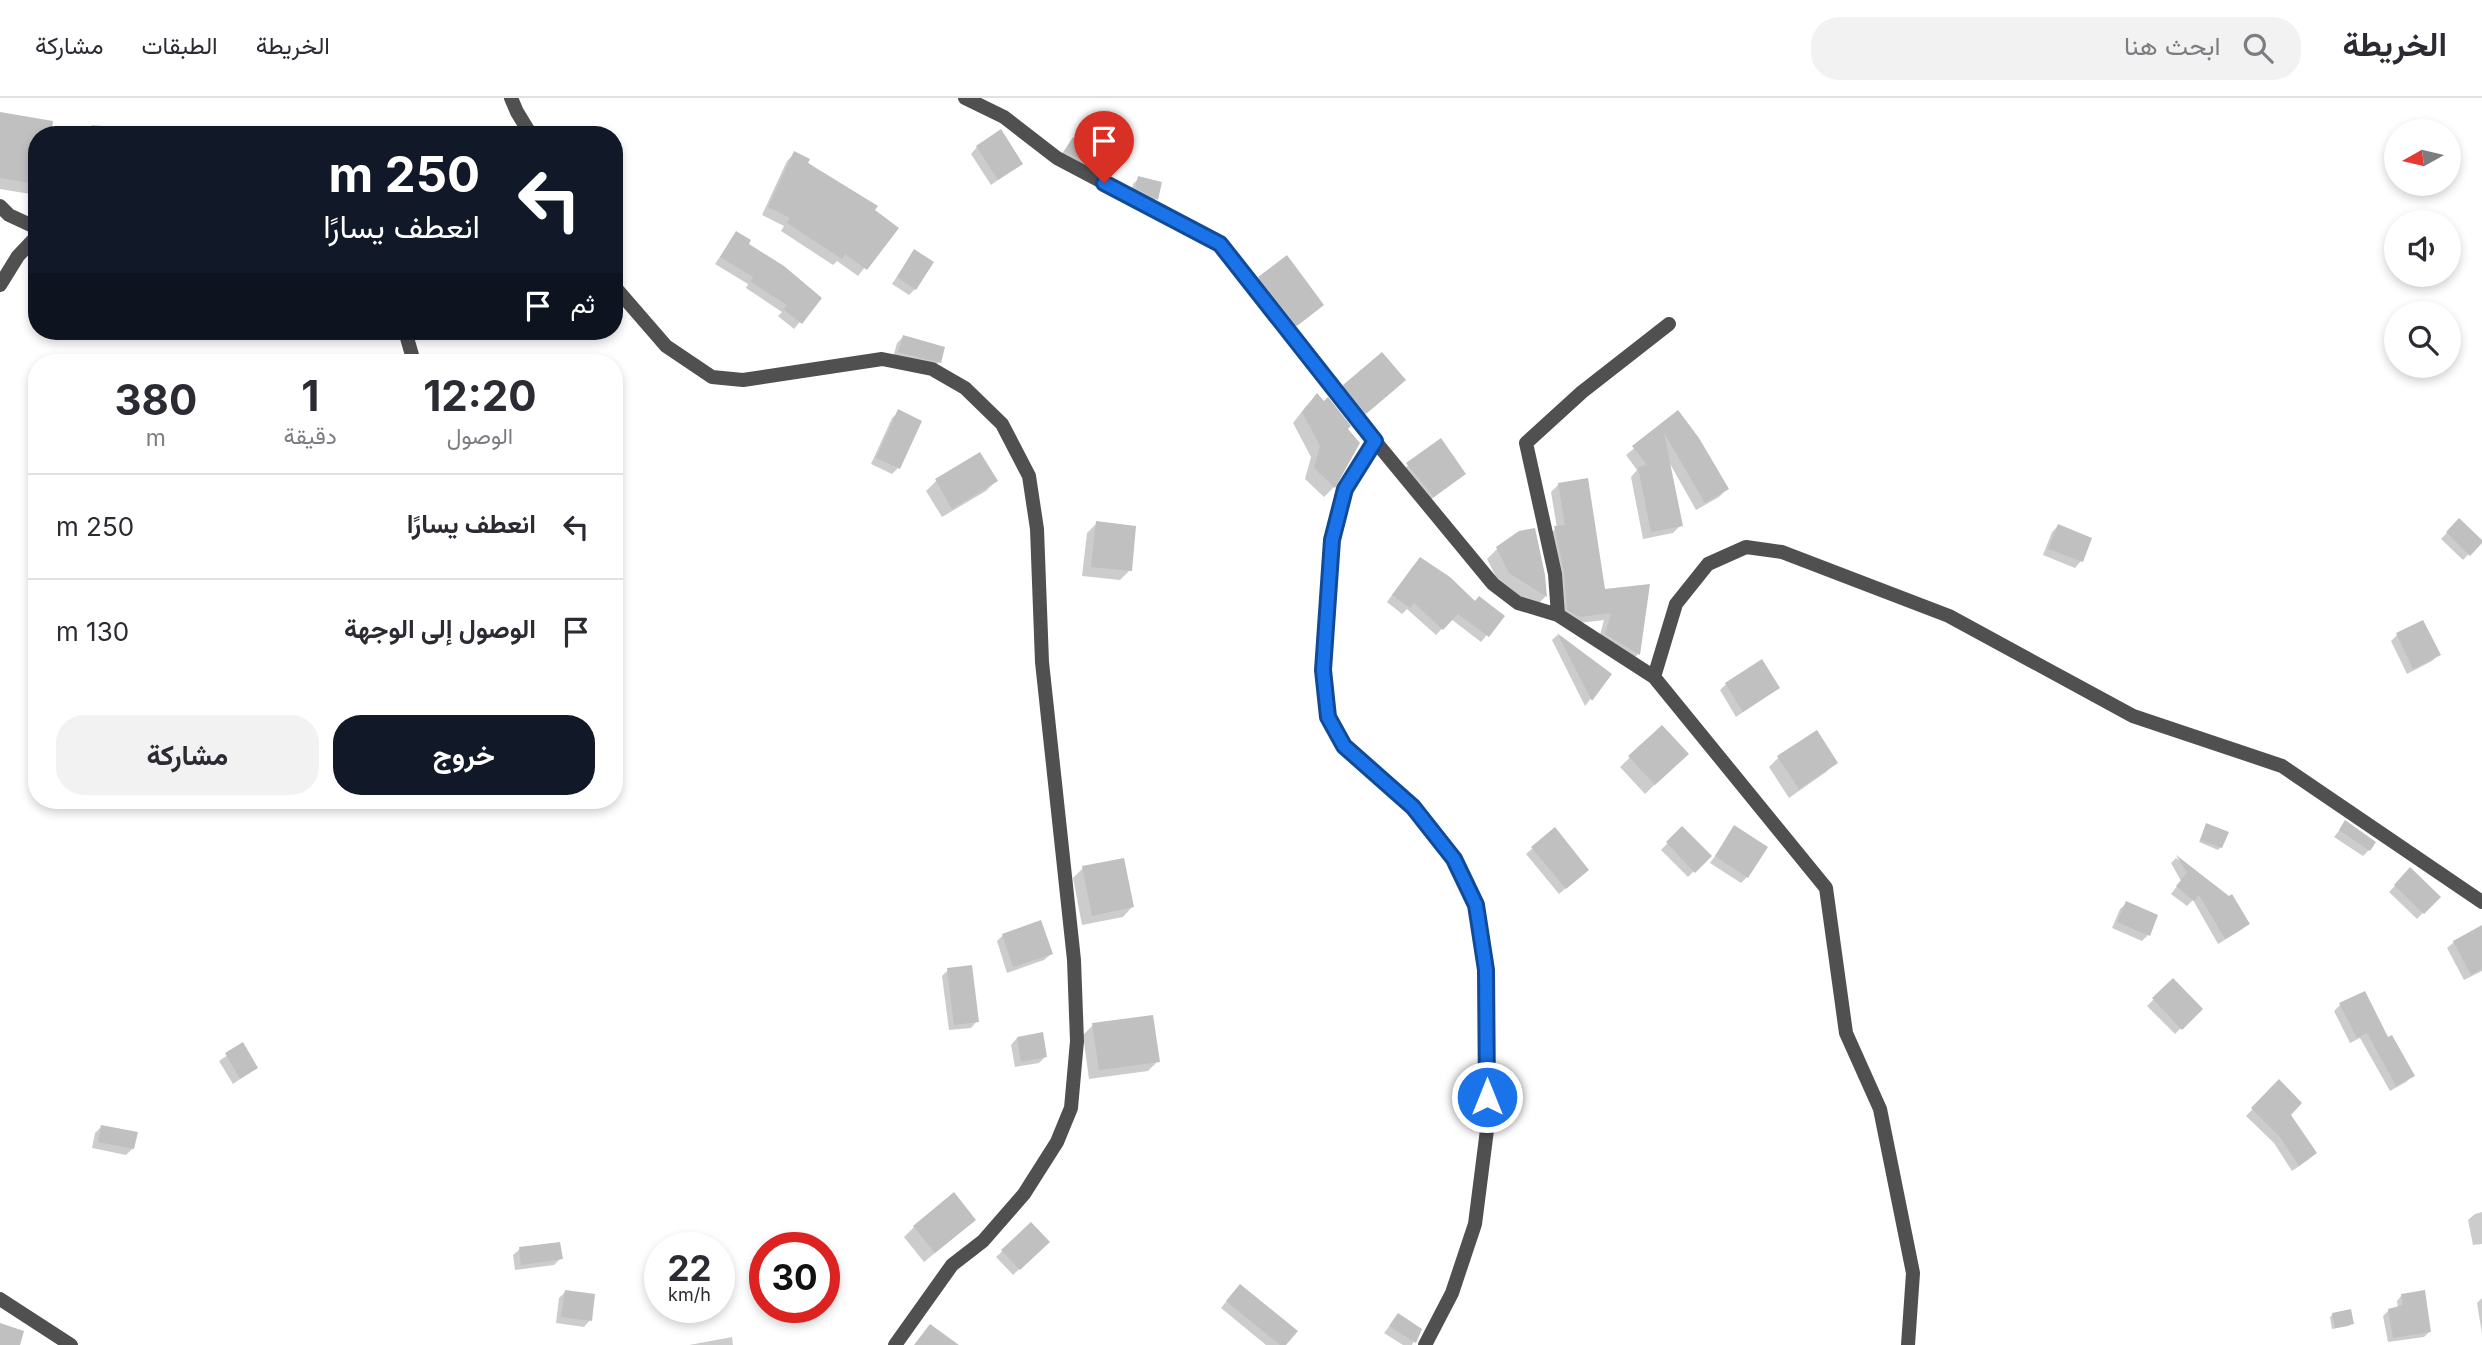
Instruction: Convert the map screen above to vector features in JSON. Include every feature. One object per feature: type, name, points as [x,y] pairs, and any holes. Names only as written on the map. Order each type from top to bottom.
[{"type":"street","points":[[511,98],[526,126]]},
{"type":"street","points":[[965,98],[1004,117],[1057,158],[1220,244],[1375,441],[1493,584],[1517,603],[1558,615],[1654,677],[1826,888],[1846,1033],[1880,1110],[1913,1273],[1908,1345]]},
{"type":"street","points":[[0,206],[9,215],[28,224]]},
{"type":"street","points":[[0,285],[28,245]]},
{"type":"street","points":[[623,296],[666,346],[712,376],[743,380],[882,359],[932,369],[965,388],[1002,424],[1029,476],[1037,529],[1042,662],[1074,960],[1077,1041],[1071,1108],[1057,1142],[1024,1194],[984,1241],[952,1265],[895,1345]]},
{"type":"street","points":[[1558,615],[1555,574],[1526,443],[1583,392],[1669,324]]},
{"type":"street","points":[[1375,441],[1345,489],[1332,540],[1323,670],[1328,717],[1344,746],[1413,807],[1454,859],[1476,905],[1486,970],[1488,1122],[1475,1224],[1452,1293],[1425,1345]]},
{"type":"street","points":[[1654,677],[1676,604],[1708,564],[1746,547],[1782,552],[1949,617],[2133,716],[2282,766],[2482,902]]},
{"type":"street","points":[[0,1299],[71,1345]]},
{"type":"building","points":[[0,112],[53,121],[52,126],[28,126],[28,183],[0,178]]},
{"type":"building","points":[[1001,129],[1023,164],[998,180],[976,146]]},
{"type":"building","points":[[1073,137],[1107,162],[1101,170],[1064,151]]},
{"type":"building","points":[[794,151],[810,159],[808,163],[878,206],[875,210],[899,228],[867,270],[845,254],[842,259],[787,223],[790,218],[768,207]]},
{"type":"building","points":[[1138,176],[1162,182],[1158,200],[1135,188]]},
{"type":"building","points":[[736,231],[751,240],[749,244],[784,266],[822,298],[802,324],[783,309],[787,305],[751,282],[753,277],[720,257]]},
{"type":"building","points":[[914,249],[934,262],[916,290],[897,277]]},
{"type":"building","points":[[1287,255],[1324,305],[1297,326],[1258,277]]},
{"type":"building","points":[[903,335],[945,347],[941,363],[898,352]]},
{"type":"building","points":[[1382,352],[1406,380],[1366,414],[1343,385]]},
{"type":"building","points":[[1317,393],[1324,401],[1328,397],[1351,426],[1348,429],[1360,443],[1335,488],[1314,468],[1320,446],[1302,412]]},
{"type":"building","points":[[898,409],[922,421],[900,469],[876,458]]},
{"type":"building","points":[[1678,410],[1699,438],[1729,489],[1705,503],[1664,433],[1683,526],[1651,532],[1638,467],[1647,465],[1632,446]]},
{"type":"building","points":[[1441,438],[1466,474],[1434,497],[1406,463]]},
{"type":"building","points":[[980,452],[998,481],[952,509],[935,479]]},
{"type":"building","points":[[1588,478],[1605,589],[1650,584],[1640,655],[1605,634],[1611,613],[1580,617],[1567,610],[1564,572],[1554,526],[1565,525],[1558,483]]},
{"type":"building","points":[[2459,518],[2482,540],[2470,556],[2446,532]]},
{"type":"building","points":[[1096,521],[1136,526],[1132,571],[1091,567]]},
{"type":"building","points":[[2058,524],[2092,538],[2083,562],[2048,549]]},
{"type":"building","points":[[1535,528],[1547,597],[1509,573],[1496,547],[1519,531]]},
{"type":"building","points":[[1420,557],[1450,577],[1475,601],[1479,596],[1505,616],[1489,637],[1458,614],[1443,630],[1414,603],[1410,608],[1392,595]]},
{"type":"building","points":[[2423,620],[2441,655],[2413,669],[2396,633]]},
{"type":"building","points":[[1557,633],[1612,674],[1592,701]]},
{"type":"building","points":[[1762,659],[1780,688],[1743,712],[1725,683]]},
{"type":"building","points":[[1662,725],[1689,754],[1655,785],[1628,756]]},
{"type":"building","points":[[1817,730],[1838,763],[1799,789],[1777,756]]},
{"type":"building","points":[[2345,820],[2376,842],[2370,851],[2339,830]]},
{"type":"building","points":[[2206,823],[2229,832],[2222,848],[2200,840]]},
{"type":"building","points":[[1734,825],[1768,847],[1748,878],[1715,856]]},
{"type":"building","points":[[1682,826],[1712,856],[1695,873],[1666,842]]},
{"type":"building","points":[[1555,827],[1589,870],[1566,889],[1531,847]]},
{"type":"building","points":[[2176,855],[2229,896],[2232,894],[2250,924],[2225,939],[2199,895],[2194,901],[2176,886],[2187,873]]},
{"type":"building","points":[[1124,858],[1134,907],[1092,916],[1082,866]]},
{"type":"building","points":[[2410,867],[2441,897],[2424,914],[2394,885]]},
{"type":"building","points":[[2126,901],[2158,915],[2150,936],[2117,922]]},
{"type":"building","points":[[1041,920],[1053,954],[1013,967],[1002,934]]},
{"type":"building","points":[[2482,925],[2482,969],[2471,975],[2453,941]]},
{"type":"building","points":[[972,965],[979,1022],[954,1025],[947,968]]},
{"type":"building","points":[[2173,978],[2203,1009],[2182,1030],[2152,998]]},
{"type":"building","points":[[2365,991],[2388,1037],[2392,1035],[2415,1076],[2396,1086],[2367,1033],[2357,1038],[2339,1003]]},
{"type":"building","points":[[1153,1015],[1160,1062],[1099,1070],[1092,1023]]},
{"type":"building","points":[[1043,1032],[1047,1057],[1021,1062],[1017,1037]]},
{"type":"building","points":[[243,1042],[258,1068],[240,1079],[225,1053]]},
{"type":"building","points":[[2279,1079],[2302,1103],[2291,1115],[2317,1153],[2299,1166],[2280,1137],[2251,1108]]},
{"type":"building","points":[[101,1125],[138,1132],[134,1149],[98,1142]]},
{"type":"building","points":[[954,1192],[976,1220],[935,1253],[913,1226]]},
{"type":"building","points":[[1031,1222],[1050,1242],[1020,1270],[1001,1250]]},
{"type":"building","points":[[560,1242],[563,1259],[521,1265],[519,1247]]},
{"type":"building","points":[[1240,1284],[1298,1331],[1286,1345],[1280,1345],[1226,1301]]},
{"type":"building","points":[[565,1290],[595,1294],[592,1321],[561,1317]]},
{"type":"building","points":[[2425,1290],[2431,1332],[2393,1338],[2388,1309],[2403,1305],[2401,1294]]},
{"type":"building","points":[[2351,1309],[2354,1324],[2335,1328],[2332,1313]]},
{"type":"building","points":[[1398,1313],[1422,1329],[1416,1343],[1389,1326]]},
{"type":"building","points":[[0,1323],[24,1331],[20,1345],[0,1345]]},
{"type":"building","points":[[930,1324],[959,1345],[914,1345]]},
{"type":"route","points":[[1104,183],[1220,244],[1375,441],[1345,489],[1332,540],[1323,670],[1328,717],[1344,746],[1413,807],[1454,859],[1476,905],[1486,970],[1487,1097]]}]
